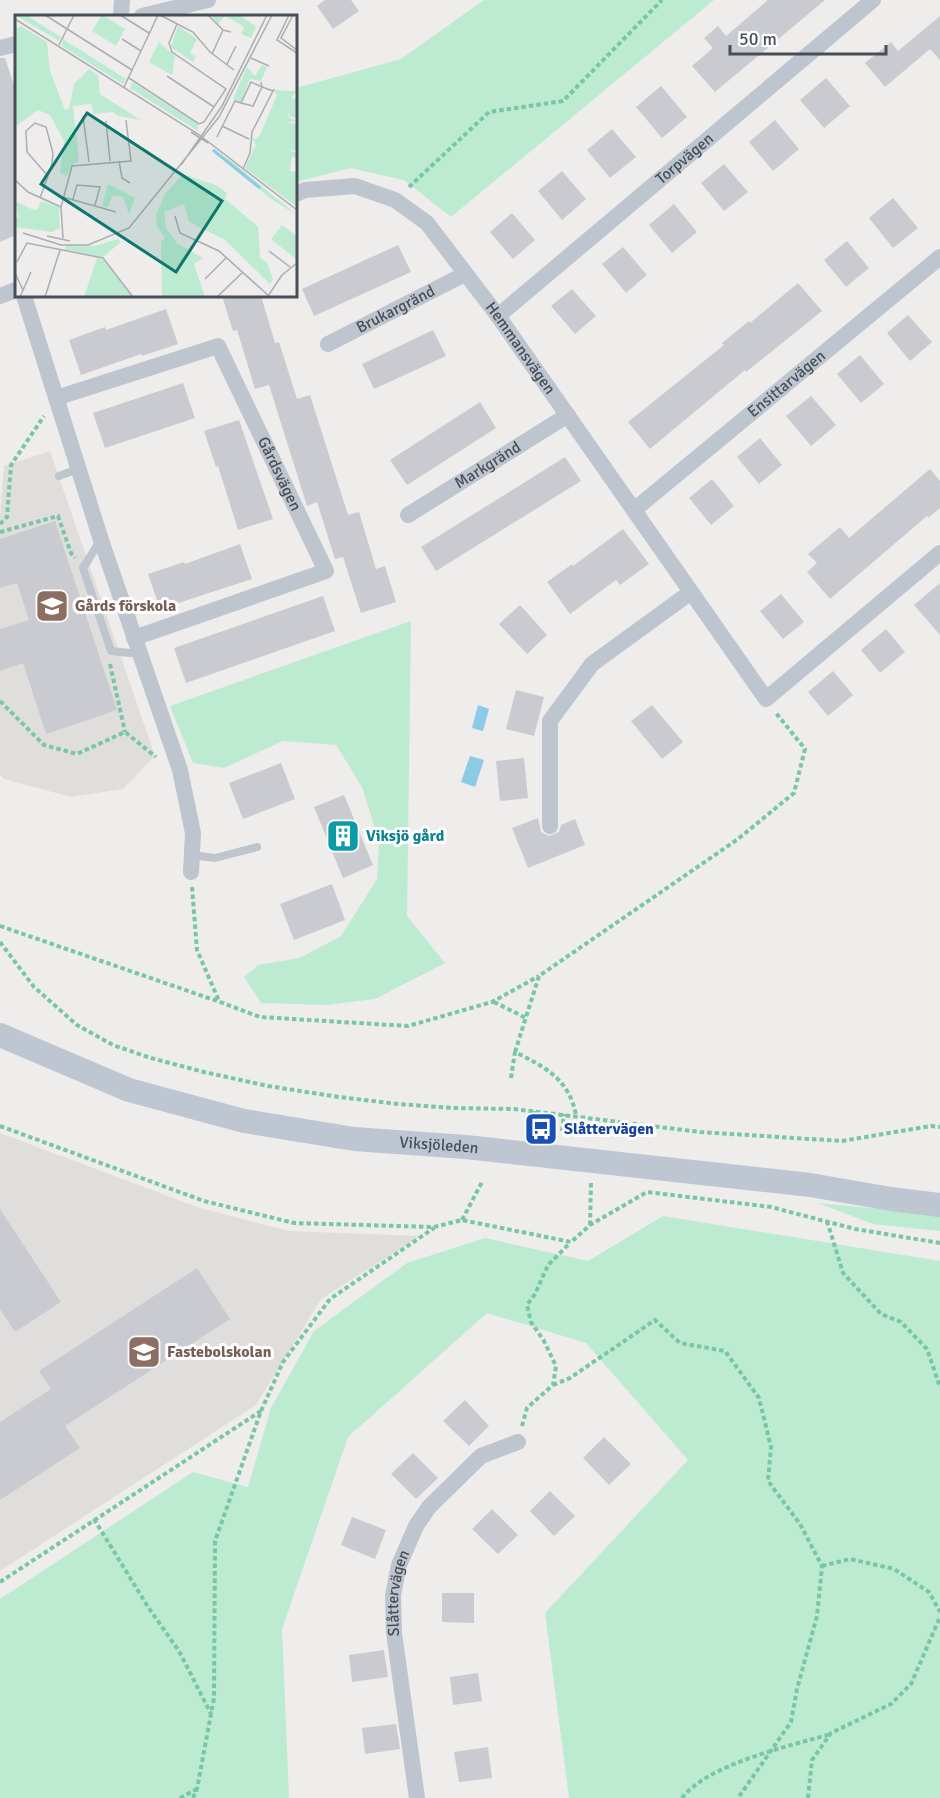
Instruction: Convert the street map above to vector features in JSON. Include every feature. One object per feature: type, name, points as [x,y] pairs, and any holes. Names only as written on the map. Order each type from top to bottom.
[{"type":"main road","name":"Viksjöleden","points":[[0,1035],[129,1090],[244,1121],[354,1139],[466,1147],[810,1185],[940,1205]]},
{"type":"main road","name":"Viksjöleden","points":[[891,1199],[940,1196]]},
{"type":"street","points":[[121,15],[122,0]]},
{"type":"street","points":[[146,15],[208,0]]},
{"type":"street","name":"Torpvägen","points":[[498,316],[873,0]]},
{"type":"street","points":[[0,48],[15,45]]},
{"type":"street","name":"Hemmansvägen","points":[[297,194],[305,190],[355,186],[395,200],[427,223],[498,316],[766,699]]},
{"type":"street","name":"Ensittarvägen","points":[[634,510],[940,257]]},
{"type":"street","name":"Brukargränd","points":[[328,344],[465,274]]},
{"type":"street","points":[[0,296],[15,290]]},
{"type":"street","points":[[24,297],[101,540],[180,770],[193,833],[191,872]]},
{"type":"street","name":"Gårdsvägen","points":[[56,398],[218,346],[327,571],[137,646]]},
{"type":"street","name":"Markgränd","points":[[408,515],[568,415]]},
{"type":"street","points":[[766,699],[940,553]]},
{"type":"street","points":[[550,826],[550,721],[592,664],[691,592]]},
{"type":"street","name":"Slåttervägen","points":[[417,1798],[394,1633],[393,1595],[399,1565],[416,1526],[429,1507],[481,1456],[518,1442]]},
{"type":"lane","points":[[59,476],[78,469]]},
{"type":"lane","points":[[101,540],[82,568],[111,651],[137,646]]},
{"type":"lane","points":[[192,855],[215,858],[257,847]]},
{"type":"path","points":[[395,200],[489,112],[563,100],[662,0]]},
{"type":"path","points":[[0,524],[7,517],[11,465],[56,398]]},
{"type":"path","points":[[0,532],[58,516],[71,553],[82,568]]},
{"type":"path","points":[[111,651],[110,668],[125,732],[155,756],[180,770]]},
{"type":"path","points":[[0,926],[260,1017],[408,1026],[494,1001],[539,976],[738,839],[794,793],[805,749],[766,699]]},
{"type":"path","points":[[0,701],[44,745],[77,754],[125,732]]},
{"type":"path","points":[[191,872],[197,950],[220,1002]]},
{"type":"path","points":[[0,942],[34,987],[77,1024],[113,1045],[151,1058],[247,1081],[339,1097],[453,1108],[535,1111],[700,1132],[842,1141],[931,1126],[940,1127]]},
{"type":"path","points":[[511,1078],[515,1052],[539,976]]},
{"type":"path","points":[[494,1001],[526,1018]]},
{"type":"path","points":[[515,1052],[547,1068],[564,1086],[574,1106],[576,1116]]},
{"type":"path","points":[[533,1128],[535,1111]]},
{"type":"path","points":[[562,1131],[564,1114]]},
{"type":"path","points":[[0,1126],[204,1201],[294,1223],[434,1227],[462,1221],[571,1242]]},
{"type":"path","points":[[462,1221],[482,1182]]},
{"type":"path","points":[[590,1225],[591,1182]]},
{"type":"path","points":[[553,1385],[556,1366],[531,1322],[527,1305],[535,1294],[548,1264],[571,1242],[590,1225],[647,1192],[771,1207],[855,1229],[940,1243]]},
{"type":"path","points":[[827,1221],[843,1273],[881,1314],[901,1322],[927,1349],[940,1387]]},
{"type":"path","points":[[193,1798],[197,1789],[214,1698],[215,1541],[261,1411],[283,1362],[330,1299],[434,1227]]},
{"type":"path","points":[[518,1442],[527,1408],[553,1385],[570,1378],[655,1320],[680,1343],[725,1351],[759,1398],[771,1447],[768,1480],[800,1524],[822,1566],[817,1616],[796,1689],[791,1722],[738,1798]]},
{"type":"path","points":[[0,1582],[261,1411]]},
{"type":"path","points":[[94,1519],[148,1607],[179,1651],[211,1714]]},
{"type":"path","points":[[822,1566],[850,1559],[894,1569],[929,1592],[940,1612]]},
{"type":"path","points":[[681,1798],[688,1790],[728,1765],[831,1733],[891,1704],[911,1684],[940,1617]]},
{"type":"path","points":[[808,1798],[812,1760],[831,1733]]},
{"type":"path","points":[[180,1798],[197,1789]]},
{"type":"shaded area","name":"Gårds förskola","points":[[50,451],[155,756],[123,789],[71,797],[4,779],[0,775],[0,516],[4,466]]},
{"type":"shaded area","name":"Fastebolskolan","points":[[0,1133],[200,1208],[289,1231],[420,1236],[321,1299],[256,1405],[0,1571]]},
{"type":"green space","points":[[484,0],[714,0],[451,217],[404,180],[350,168],[297,182],[297,88],[401,59]]},
{"type":"green space","points":[[411,621],[407,916],[445,963],[375,999],[326,1005],[261,1003],[244,977],[258,965],[300,958],[341,936],[377,879],[379,841],[362,787],[336,745],[283,741],[224,768],[193,763],[170,706]]},
{"type":"green space","points":[[818,1203],[940,1215],[940,1231],[873,1224]]},
{"type":"green space","points":[[663,1216],[940,1261],[940,1798],[569,1798],[545,1613],[688,1460],[586,1343],[487,1313],[348,1437],[282,1629],[289,1798],[0,1798],[0,1599],[193,1472],[248,1487],[271,1408],[314,1331],[407,1263],[485,1238],[588,1261]]},
{"type":"water","points":[[478,705],[489,709],[483,731],[472,728]]},
{"type":"water","points":[[470,756],[484,760],[475,787],[461,782]]},
{"type":"building","points":[[325,0],[351,0],[359,11],[333,29],[317,6]]},
{"type":"building","points":[[768,0],[825,0],[715,92],[692,66],[713,48],[704,38],[718,26],[726,36]]},
{"type":"building","points":[[940,16],[940,60],[930,49],[885,87],[865,63],[891,42],[898,51]]},
{"type":"building","points":[[0,58],[5,58],[15,88],[15,235],[0,242]]},
{"type":"building","points":[[826,78],[850,106],[824,128],[800,100]]},
{"type":"building","points":[[661,86],[687,117],[662,138],[636,107]]},
{"type":"building","points":[[775,120],[799,149],[773,171],[749,142]]},
{"type":"building","points":[[612,129],[636,157],[610,178],[587,150]]},
{"type":"building","points":[[724,164],[748,192],[724,211],[701,183]]},
{"type":"building","points":[[562,171],[586,199],[562,220],[538,191]]},
{"type":"building","points":[[893,198],[918,228],[893,248],[869,218]]},
{"type":"building","points":[[674,204],[697,232],[672,253],[649,225]]},
{"type":"building","points":[[512,213],[535,240],[513,259],[490,232]]},
{"type":"building","points":[[847,241],[869,268],[846,287],[824,260]]},
{"type":"building","points":[[398,245],[411,272],[314,316],[302,289]]},
{"type":"building","points":[[623,247],[647,275],[626,293],[602,264]]},
{"type":"building","points":[[798,283],[822,311],[746,372],[745,370],[650,449],[628,422]]},
{"type":"building","points":[[572,289],[596,316],[575,334],[551,306]]},
{"type":"building","points":[[222,297],[261,297],[275,343],[279,342],[297,399],[310,395],[348,515],[359,512],[376,569],[385,566],[396,602],[361,613],[343,557],[335,559],[317,502],[307,506],[269,385],[255,389],[237,330],[233,331]]},
{"type":"building","points":[[166,309],[178,344],[81,375],[69,340]]},
{"type":"building","points":[[908,315],[932,342],[910,361],[887,333]]},
{"type":"building","points":[[433,330],[446,356],[374,389],[362,364]]},
{"type":"building","points":[[860,355],[884,384],[861,403],[837,374]]},
{"type":"building","points":[[183,383],[195,418],[105,448],[93,413]]},
{"type":"building","points":[[811,396],[836,425],[811,446],[786,416]]},
{"type":"building","points":[[480,402],[496,428],[407,485],[390,460]]},
{"type":"building","points":[[239,420],[273,519],[238,530],[218,466],[216,467],[204,431]]},
{"type":"building","points":[[760,438],[782,465],[759,484],[737,457]]},
{"type":"building","points":[[565,457],[581,481],[436,571],[421,547]]},
{"type":"building","points":[[930,469],[940,481],[940,508],[928,518],[927,516],[830,599],[807,572],[817,563],[808,554],[840,527],[849,538]]},
{"type":"building","points":[[712,479],[734,506],[711,525],[689,498]]},
{"type":"building","points":[[55,521],[117,710],[46,734],[23,663],[0,671],[0,629],[29,620],[17,583],[0,588],[0,539]]},
{"type":"building","points":[[623,529],[649,564],[620,585],[616,580],[570,614],[547,582]]},
{"type":"building","points":[[240,544],[252,579],[160,609],[148,574],[184,562],[185,564]]},
{"type":"building","points":[[940,583],[940,635],[914,605]]},
{"type":"building","points":[[781,594],[804,622],[783,639],[760,611]]},
{"type":"building","points":[[323,596],[335,631],[186,683],[174,648]]},
{"type":"building","points":[[520,605],[547,635],[527,654],[499,624]]},
{"type":"building","points":[[886,629],[905,652],[880,673],[861,650]]},
{"type":"building","points":[[833,671],[853,695],[828,716],[808,692]]},
{"type":"building","points":[[516,690],[544,697],[534,736],[506,729]]},
{"type":"building","points":[[652,705],[683,742],[662,759],[631,721]]},
{"type":"building","points":[[524,758],[528,798],[500,801],[496,761]]},
{"type":"building","points":[[281,763],[295,799],[243,819],[229,783]]},
{"type":"building","name":"Viksjö gård","points":[[344,795],[373,865],[343,878],[314,807]]},
{"type":"building","points":[[538,818],[541,832],[549,836],[559,832],[561,825],[575,819],[585,845],[528,868],[512,828]]},
{"type":"building","points":[[332,884],[345,920],[294,940],[280,904]]},
{"type":"building","points":[[0,1209],[61,1302],[15,1332],[0,1309]]},
{"type":"building","points":[[197,1268],[230,1319],[65,1426],[80,1448],[0,1500],[0,1422],[51,1389],[39,1371]]},
{"type":"building","points":[[465,1400],[489,1426],[469,1446],[443,1421]]},
{"type":"building","points":[[604,1437],[631,1464],[609,1485],[583,1458]]},
{"type":"building","points":[[413,1453],[438,1478],[416,1499],[391,1474]]},
{"type":"building","points":[[550,1491],[575,1516],[554,1536],[530,1511]]},
{"type":"building","points":[[492,1509],[518,1535],[498,1554],[472,1529]]},
{"type":"building","points":[[352,1517],[386,1530],[375,1559],[341,1545]]},
{"type":"building","points":[[442,1593],[474,1593],[474,1623],[442,1622]]},
{"type":"building","points":[[384,1650],[388,1677],[352,1682],[349,1655]]},
{"type":"building","points":[[478,1673],[482,1701],[453,1705],[450,1677]]},
{"type":"building","points":[[396,1724],[400,1749],[365,1754],[362,1728]]},
{"type":"building","points":[[488,1747],[492,1778],[459,1782],[454,1752]]},
{"type":"place","name":"Gårds förskola","points":[[52,606]]},
{"type":"place","name":"Viksjö gård","points":[[343,836]]},
{"type":"place","name":"Slåttervägen","points":[[541,1129]]},
{"type":"place","name":"Fastebolskolan","points":[[144,1352]]}]
